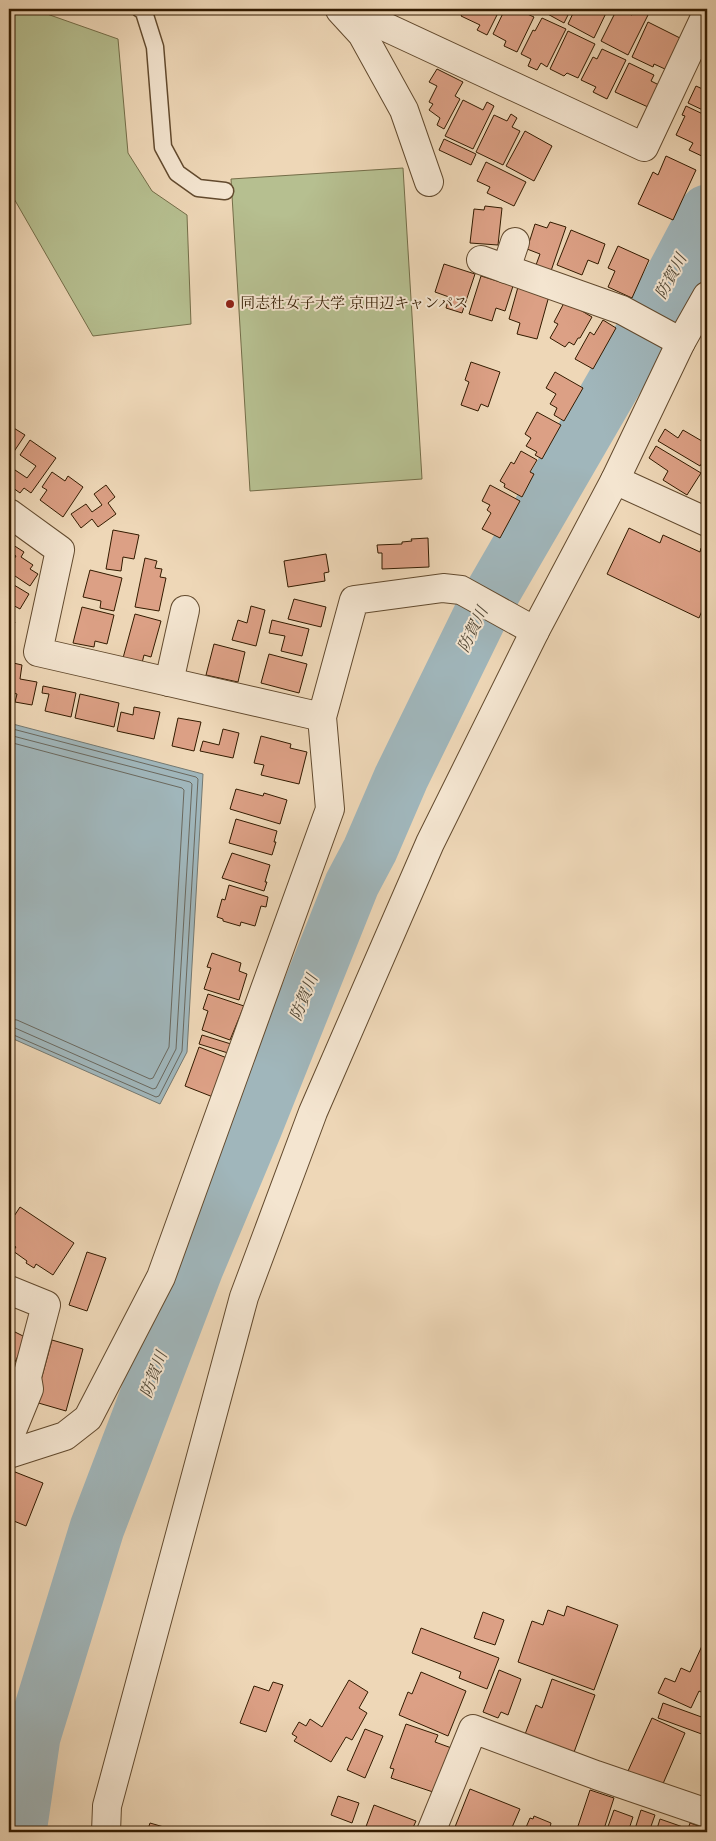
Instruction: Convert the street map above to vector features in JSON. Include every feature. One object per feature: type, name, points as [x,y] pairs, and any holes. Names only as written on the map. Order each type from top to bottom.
[{"type":"street","points":[[338,9],[362,34],[404,110],[429,182]]},
{"type":"street","points":[[348,9],[644,147],[700,48],[707,12],[703,9]]},
{"type":"street","points":[[515,242],[493,264],[622,310],[673,337]]},
{"type":"street","points":[[106,1832],[107,1806],[244,1297],[313,1112],[526,626],[615,480],[673,337],[707,296]]},
{"type":"street","points":[[615,480],[707,522]]},
{"type":"street","points":[[9,513],[60,550],[38,652],[322,717]]},
{"type":"street","points":[[9,1454],[65,1436],[88,1418],[161,1278],[330,809],[322,717],[354,600],[443,588],[461,590],[526,626]]},
{"type":"street","points":[[169,682],[185,610]]},
{"type":"street","points":[[9,1290],[46,1304],[27,1377],[29,1389],[9,1438]]},
{"type":"street","points":[[431,1832],[473,1730],[707,1813]]},
{"type":"lane","points":[[140,9],[143,9],[155,47],[163,147],[177,173],[198,188],[226,191]]},
{"type":"green space","points":[[9,9],[47,14],[118,39],[128,153],[152,191],[187,215],[191,324],[93,336],[9,190]]},
{"type":"green space","points":[[403,168],[422,479],[250,491],[231,179]]},
{"type":"water","points":[[9,723],[203,774],[187,1052],[160,1104],[9,1037]]},
{"type":"building","points":[[446,9],[462,9],[459,14]]},
{"type":"building","points":[[465,9],[500,9],[487,35],[477,30],[480,25],[461,16]]},
{"type":"building","points":[[505,9],[523,9],[526,10],[525,13],[534,17],[517,52],[504,46],[506,41],[493,34]]},
{"type":"building","points":[[545,9],[571,9],[564,23],[544,12]]},
{"type":"building","points":[[575,9],[608,9],[594,38],[568,24]]},
{"type":"building","points":[[617,9],[632,15],[636,9],[651,9],[628,55],[601,41]]},
{"type":"building","points":[[542,18],[566,29],[547,67],[541,63],[537,70],[528,66],[531,59],[521,54],[533,30],[535,31]]},
{"type":"building","points":[[648,22],[680,38],[665,69],[654,64],[653,67],[632,57]]},
{"type":"building","points":[[568,31],[595,44],[578,78],[567,73],[564,76],[550,69]]},
{"type":"building","points":[[602,49],[626,60],[607,99],[593,92],[596,87],[581,80],[593,57],[597,59]]},
{"type":"building","points":[[629,63],[654,75],[651,81],[659,85],[648,107],[615,92]]},
{"type":"building","points":[[437,69],[463,82],[455,96],[460,99],[444,129],[437,125],[440,118],[429,110],[433,104],[429,102],[437,86],[429,82]]},
{"type":"building","points":[[696,86],[707,91],[707,112],[688,103]]},
{"type":"building","points":[[463,100],[483,110],[487,102],[494,106],[473,149],[445,136]]},
{"type":"building","points":[[686,106],[707,116],[706,158],[689,150],[693,143],[676,135],[685,116],[682,115]]},
{"type":"building","points":[[511,114],[517,118],[512,127],[520,131],[503,165],[476,152],[494,115],[507,121]]},
{"type":"building","points":[[525,131],[552,146],[534,181],[506,166]]},
{"type":"building","points":[[444,139],[476,154],[471,165],[439,150]]},
{"type":"building","points":[[666,156],[696,170],[673,220],[638,204],[653,172],[658,175]]},
{"type":"building","points":[[486,162],[526,182],[514,206],[487,193],[490,187],[477,181]]},
{"type":"building","points":[[485,206],[502,208],[498,245],[470,243],[474,209],[484,210]]},
{"type":"building","points":[[550,222],[566,227],[551,271],[536,265],[540,254],[527,249],[535,224],[547,228]]},
{"type":"building","points":[[571,230],[605,244],[598,264],[588,260],[582,275],[557,265]]},
{"type":"building","points":[[618,246],[649,260],[632,298],[608,287],[615,271],[608,268]]},
{"type":"building","points":[[444,264],[475,274],[462,313],[446,308],[449,297],[435,292]]},
{"type":"building","points":[[481,276],[513,286],[505,311],[496,308],[492,321],[469,314]]},
{"type":"building","points":[[518,287],[549,296],[537,339],[517,334],[520,323],[509,319]]},
{"type":"building","points":[[565,301],[592,317],[574,345],[569,342],[565,347],[550,338],[558,324],[554,322]]},
{"type":"building","points":[[603,320],[616,328],[593,369],[575,359],[590,332],[594,335]]},
{"type":"building","points":[[471,362],[500,372],[488,407],[481,404],[478,411],[461,405],[469,382],[465,380]]},
{"type":"building","points":[[555,372],[583,388],[564,421],[554,415],[557,408],[550,404],[556,394],[546,388]]},
{"type":"building","points":[[537,412],[561,425],[542,459],[535,455],[537,452],[526,446],[531,438],[525,434]]},
{"type":"building","points":[[9,425],[25,435],[9,459]]},
{"type":"building","points":[[665,429],[678,438],[683,430],[707,444],[707,454],[700,466],[658,441]]},
{"type":"building","points":[[30,440],[56,458],[31,493],[24,488],[20,493],[9,485],[9,478],[15,470],[27,478],[36,466],[20,455]]},
{"type":"building","points":[[656,446],[701,473],[687,495],[663,480],[668,471],[649,458]]},
{"type":"building","points":[[521,451],[537,460],[530,472],[534,474],[522,497],[504,487],[505,484],[500,481],[511,462],[514,464]]},
{"type":"building","points":[[52,472],[65,481],[68,476],[83,487],[63,517],[40,500],[47,490],[42,487]]},
{"type":"building","points":[[106,485],[115,497],[108,503],[116,514],[98,527],[92,519],[81,528],[71,514],[86,504],[92,512],[102,505],[94,494]]},
{"type":"building","points":[[490,485],[520,501],[500,538],[482,529],[491,513],[487,510],[490,505],[482,501]]},
{"type":"building","points":[[629,528],[660,543],[663,535],[700,552],[701,548],[707,551],[707,599],[699,618],[607,574]]},
{"type":"building","points":[[113,530],[139,535],[134,559],[123,557],[121,571],[106,569]]},
{"type":"building","points":[[428,538],[429,567],[382,569],[382,553],[378,553],[377,545],[402,544],[402,542],[412,541],[411,539]]},
{"type":"building","points":[[10,543],[24,552],[21,557],[33,565],[30,569],[38,574],[30,586],[9,572],[9,567],[16,556],[9,551]]},
{"type":"building","points":[[326,554],[329,572],[324,573],[325,581],[288,587],[284,561]]},
{"type":"building","points":[[145,558],[157,561],[155,568],[162,569],[160,577],[166,578],[159,611],[135,607]]},
{"type":"building","points":[[90,570],[122,578],[114,611],[100,608],[101,601],[83,597]]},
{"type":"building","points":[[9,582],[29,594],[20,609],[9,603]]},
{"type":"building","points":[[294,599],[326,607],[321,627],[288,619]]},
{"type":"building","points":[[251,606],[265,610],[256,646],[232,640],[238,620],[247,623]]},
{"type":"building","points":[[82,607],[114,615],[107,644],[95,641],[94,647],[73,643]]},
{"type":"building","points":[[135,614],[161,621],[151,657],[144,655],[142,663],[123,658]]},
{"type":"building","points":[[9,619],[15,622],[9,633]]},
{"type":"building","points":[[272,620],[309,629],[302,656],[281,651],[285,636],[269,633]]},
{"type":"building","points":[[214,644],[245,652],[238,682],[206,675]]},
{"type":"building","points":[[269,654],[307,664],[299,693],[261,683]]},
{"type":"building","points":[[9,662],[22,665],[20,679],[37,682],[32,705],[15,702],[17,694],[9,692]]},
{"type":"building","points":[[43,686],[76,693],[71,717],[45,711],[49,694],[42,693]]},
{"type":"building","points":[[80,694],[119,703],[114,727],[75,718]]},
{"type":"building","points":[[134,707],[160,712],[154,739],[117,731],[121,712],[133,715]]},
{"type":"building","points":[[178,718],[201,722],[194,751],[172,746]]},
{"type":"building","points":[[223,729],[239,733],[233,758],[200,751],[203,741],[219,745]]},
{"type":"building","points":[[261,736],[291,744],[290,748],[307,752],[299,784],[261,775],[264,765],[254,763]]},
{"type":"building","points":[[236,789],[263,796],[264,793],[287,800],[280,824],[230,809]]},
{"type":"building","points":[[236,819],[277,831],[272,855],[229,843]]},
{"type":"building","points":[[232,853],[270,865],[264,891],[222,878]]},
{"type":"building","points":[[229,885],[268,897],[266,907],[261,906],[255,926],[241,922],[240,926],[223,921],[223,919],[217,917],[222,899],[225,900]]},
{"type":"building","points":[[212,953],[241,963],[239,971],[247,974],[239,1000],[204,989],[211,968],[207,967]]},
{"type":"building","points":[[208,994],[244,1006],[230,1040],[202,1030],[208,1011],[203,1009]]},
{"type":"building","points":[[202,1035],[231,1044],[228,1053],[199,1044]]},
{"type":"building","points":[[199,1047],[227,1058],[213,1097],[185,1086]]},
{"type":"building","points":[[20,1207],[74,1243],[53,1275],[36,1264],[34,1268],[13,1251],[16,1247],[9,1242],[9,1224]]},
{"type":"building","points":[[87,1252],[106,1258],[87,1311],[69,1305]]},
{"type":"building","points":[[9,1329],[27,1338],[9,1374]]},
{"type":"building","points":[[52,1340],[83,1349],[66,1411],[35,1402]]},
{"type":"building","points":[[10,1470],[43,1483],[26,1526],[9,1519]]},
{"type":"building","points":[[567,1606],[618,1625],[594,1690],[518,1662],[532,1621],[543,1625],[548,1610],[564,1616]]},
{"type":"building","points":[[483,1612],[504,1620],[495,1645],[474,1638]]},
{"type":"building","points":[[421,1628],[499,1658],[487,1689],[459,1678],[461,1672],[412,1653]]},
{"type":"building","points":[[707,1635],[707,1695],[699,1691],[691,1708],[658,1693],[665,1678],[675,1682],[681,1668],[690,1672]]},
{"type":"building","points":[[499,1670],[521,1679],[508,1715],[501,1712],[498,1718],[483,1712]]},
{"type":"building","points":[[421,1672],[466,1691],[448,1736],[399,1715],[408,1692],[412,1694]]},
{"type":"building","points":[[552,1679],[595,1695],[573,1755],[524,1737],[536,1705],[542,1708]]},
{"type":"building","points":[[349,1680],[368,1692],[359,1708],[367,1713],[352,1740],[346,1737],[331,1762],[294,1741],[297,1737],[292,1734],[299,1722],[306,1726],[310,1719],[322,1727]]},
{"type":"building","points":[[273,1682],[283,1685],[266,1732],[240,1723],[254,1686],[269,1691]]},
{"type":"building","points":[[663,1703],[707,1719],[707,1736],[658,1718]]},
{"type":"building","points":[[652,1718],[685,1733],[662,1786],[628,1771]]},
{"type":"building","points":[[406,1724],[438,1735],[435,1742],[457,1750],[442,1795],[391,1778],[394,1769],[390,1768]]},
{"type":"building","points":[[365,1729],[383,1736],[365,1778],[347,1770]]},
{"type":"building","points":[[470,1789],[520,1809],[510,1832],[453,1832]]},
{"type":"building","points":[[590,1790],[614,1798],[603,1832],[587,1832],[577,1829]]},
{"type":"building","points":[[338,1796],[359,1803],[352,1823],[331,1815]]},
{"type":"building","points":[[374,1805],[416,1821],[411,1832],[364,1832]]},
{"type":"building","points":[[614,1810],[633,1817],[628,1832],[606,1832]]},
{"type":"building","points":[[641,1810],[655,1815],[649,1832],[634,1832]]},
{"type":"building","points":[[534,1816],[551,1823],[549,1832],[524,1832],[530,1818],[533,1819]]},
{"type":"building","points":[[660,1819],[683,1827],[681,1832],[656,1832]]},
{"type":"building","points":[[150,1823],[181,1832],[147,1832]]},
{"type":"building","points":[[690,1823],[707,1829],[706,1832],[687,1832]]},
{"type":"waterway","name":"防賀川","points":[[19,1832],[33,1737],[97,1528],[196,1268],[255,1127],[352,884],[370,850],[401,778],[486,604],[643,333],[707,212]]},
{"type":"place","name":"同志社女子大学 京田辺キャンパス","points":[[230,304]]}]
